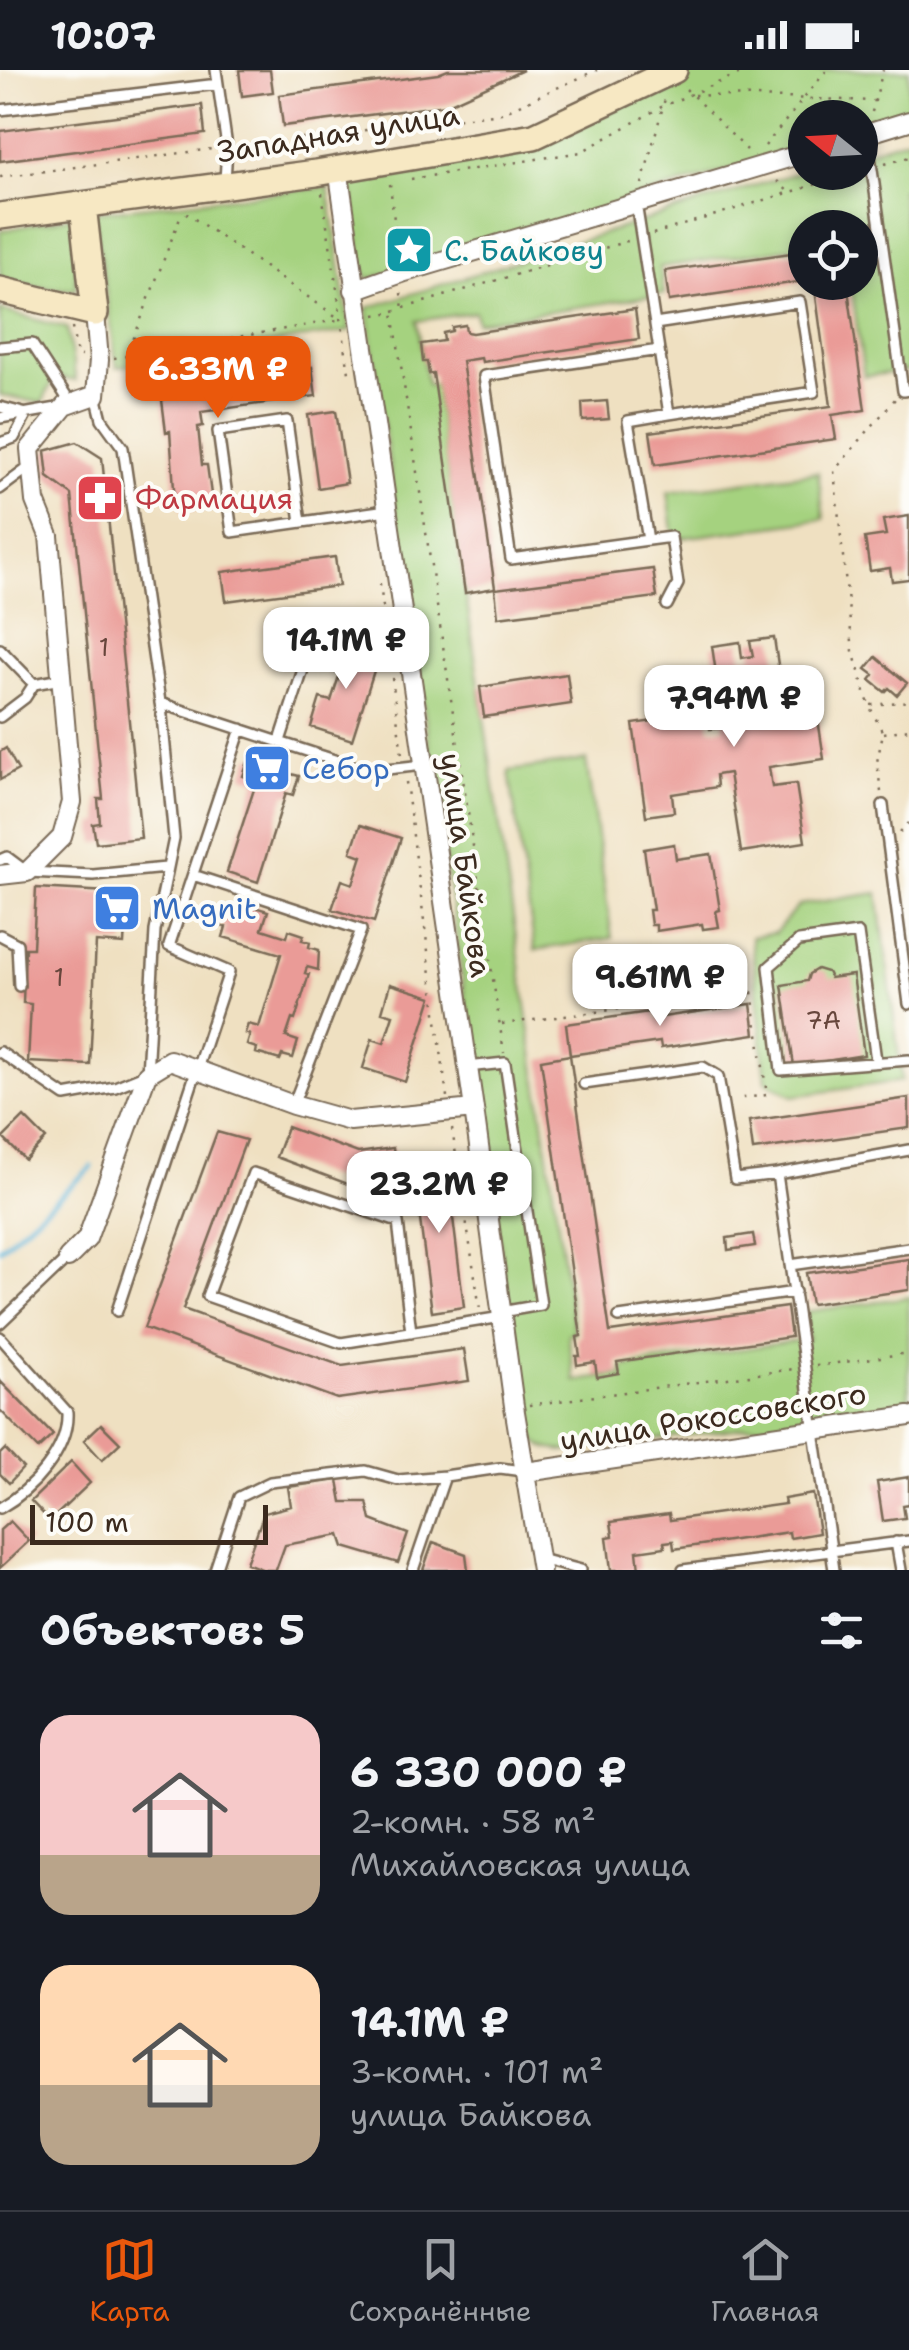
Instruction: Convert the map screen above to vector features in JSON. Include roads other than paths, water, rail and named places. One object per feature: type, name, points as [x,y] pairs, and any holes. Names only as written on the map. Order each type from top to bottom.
[{"type":"street","name":"Западная улица","points":[[0,216],[534,136],[644,77],[680,80]]},
{"type":"street","points":[[878,131],[909,122]]},
{"type":"street","points":[[354,290],[788,159]]},
{"type":"street","name":"улица Байкова","points":[[327,170],[354,290],[350,318],[387,510],[540,1565]]},
{"type":"street","points":[[0,875],[27,872],[62,837],[72,802],[50,536],[35,501],[30,449],[68,405],[96,396],[99,360],[83,318],[83,205]]},
{"type":"street","points":[[0,290],[83,318]]},
{"type":"street","points":[[68,1258],[87,1239],[147,1074],[170,1060],[350,1121],[474,1110]]},
{"type":"street","name":"улица Рокоссовского","points":[[526,1472],[909,1416]]},
{"type":"lane","points":[[216,70],[227,148],[224,184]]},
{"type":"lane","points":[[0,110],[218,84]]},
{"type":"lane","points":[[872,190],[906,390]]},
{"type":"lane","points":[[636,203],[669,414]]},
{"type":"lane","points":[[648,540],[628,421],[814,392],[800,302],[655,324]]},
{"type":"lane","points":[[0,346],[32,344],[68,405],[0,418]]},
{"type":"lane","points":[[659,350],[484,376],[510,559],[670,537],[678,584],[667,605]]},
{"type":"lane","points":[[0,1052],[66,1096],[115,1086],[147,1074],[156,931],[174,838],[160,703],[123,448],[102,419],[96,396]]},
{"type":"lane","points":[[0,407],[27,414]]},
{"type":"lane","points":[[0,443],[14,438],[27,414]]},
{"type":"lane","points":[[302,522],[288,421],[218,431],[232,532],[387,510]]},
{"type":"lane","points":[[0,489],[31,466]]},
{"type":"lane","points":[[280,742],[310,648]]},
{"type":"lane","points":[[0,649],[34,684]]},
{"type":"lane","points":[[0,716],[25,698],[34,684],[62,679]]},
{"type":"lane","points":[[160,703],[368,771],[424,766]]},
{"type":"lane","points":[[117,1311],[229,972],[169,946],[240,729]]},
{"type":"lane","points":[[883,805],[909,1004]]},
{"type":"lane","points":[[0,860],[6,857],[27,872],[92,874],[166,868]]},
{"type":"lane","points":[[193,875],[362,930],[294,1105]]},
{"type":"lane","points":[[876,1060],[858,933],[798,941],[769,968],[781,1070],[909,1060]]},
{"type":"lane","points":[[0,935],[17,944],[20,986]]},
{"type":"lane","points":[[411,1332],[398,1222],[253,1172],[208,1296],[342,1343],[482,1321],[541,1306],[505,1063],[467,1067]]},
{"type":"lane","points":[[584,1084],[703,1067],[718,1076],[735,1179],[909,1150]]},
{"type":"lane","points":[[777,1174],[834,1570]]},
{"type":"lane","points":[[790,1265],[909,1248]]},
{"type":"lane","points":[[0,1323],[68,1258]]},
{"type":"lane","points":[[619,1317],[794,1292]]},
{"type":"lane","points":[[0,1337],[67,1412],[68,1422],[43,1472],[0,1508]]},
{"type":"lane","points":[[214,1570],[238,1497],[270,1482],[366,1471],[398,1480],[500,1468],[526,1472]]},
{"type":"lane","points":[[413,1570],[445,1476]]},
{"type":"lane","points":[[683,1570],[909,1540]]},
{"type":"lane","points":[[896,1542],[901,1570]]},
{"type":"lane","points":[[540,1565],[580,1570]]},
{"type":"waterway","points":[[0,1249],[92,1167]]},
{"type":"place","name":"С. Байкову","points":[[409,250]]},
{"type":"place","name":"Фармация","points":[[100,498]]},
{"type":"place","name":"Себор","points":[[267,768]]},
{"type":"place","name":"Magnit","points":[[117,908]]}]
